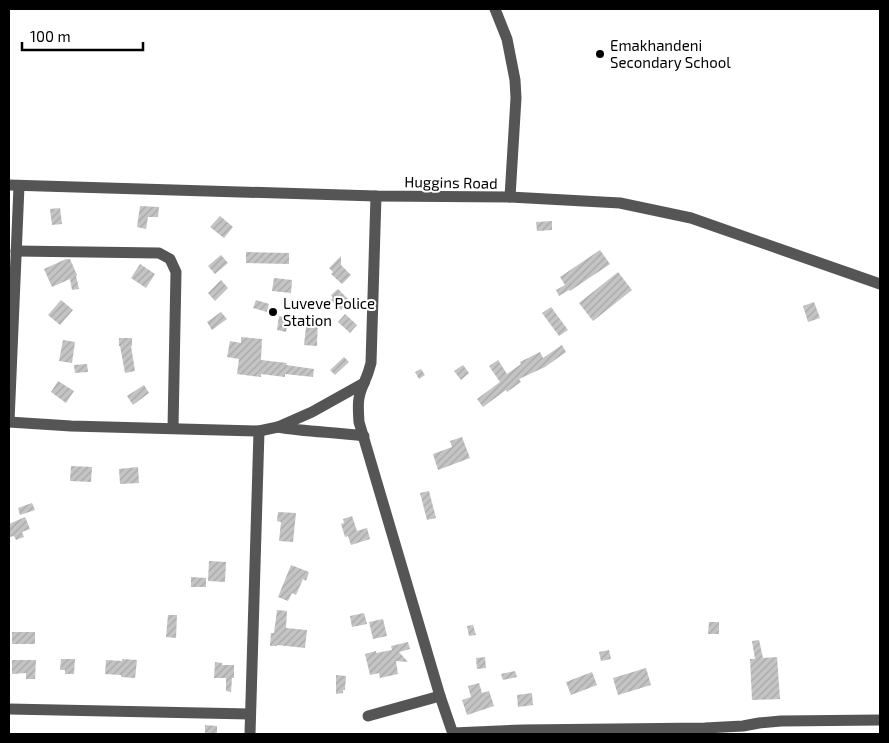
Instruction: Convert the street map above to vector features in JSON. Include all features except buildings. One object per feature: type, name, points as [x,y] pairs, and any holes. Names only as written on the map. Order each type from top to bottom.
[{"type":"street","points":[[495,9],[507,39],[515,80],[516,98],[510,197]]},
{"type":"street","points":[[14,185],[13,206],[16,251],[9,422],[71,426],[259,431],[278,428],[364,436]]},
{"type":"street","name":"Huggins Road","points":[[14,185],[376,196],[510,197],[620,203],[691,218],[880,284]]},
{"type":"street","points":[[376,196],[371,363],[360,392],[358,402],[359,422],[453,734],[522,730],[705,728],[743,730],[760,723],[781,721],[880,720]]},
{"type":"street","points":[[16,251],[158,253],[170,259],[176,272],[173,428]]},
{"type":"street","points":[[278,428],[312,412],[364,383]]},
{"type":"street","points":[[250,734],[259,431]]},
{"type":"street","points":[[368,716],[440,696]]},
{"type":"street","points":[[9,709],[250,714]]},
{"type":"place","name":"Emakhandeni Secondary School","points":[[600,54]]},
{"type":"place","name":"Luveve Police Station","points":[[273,312]]}]
